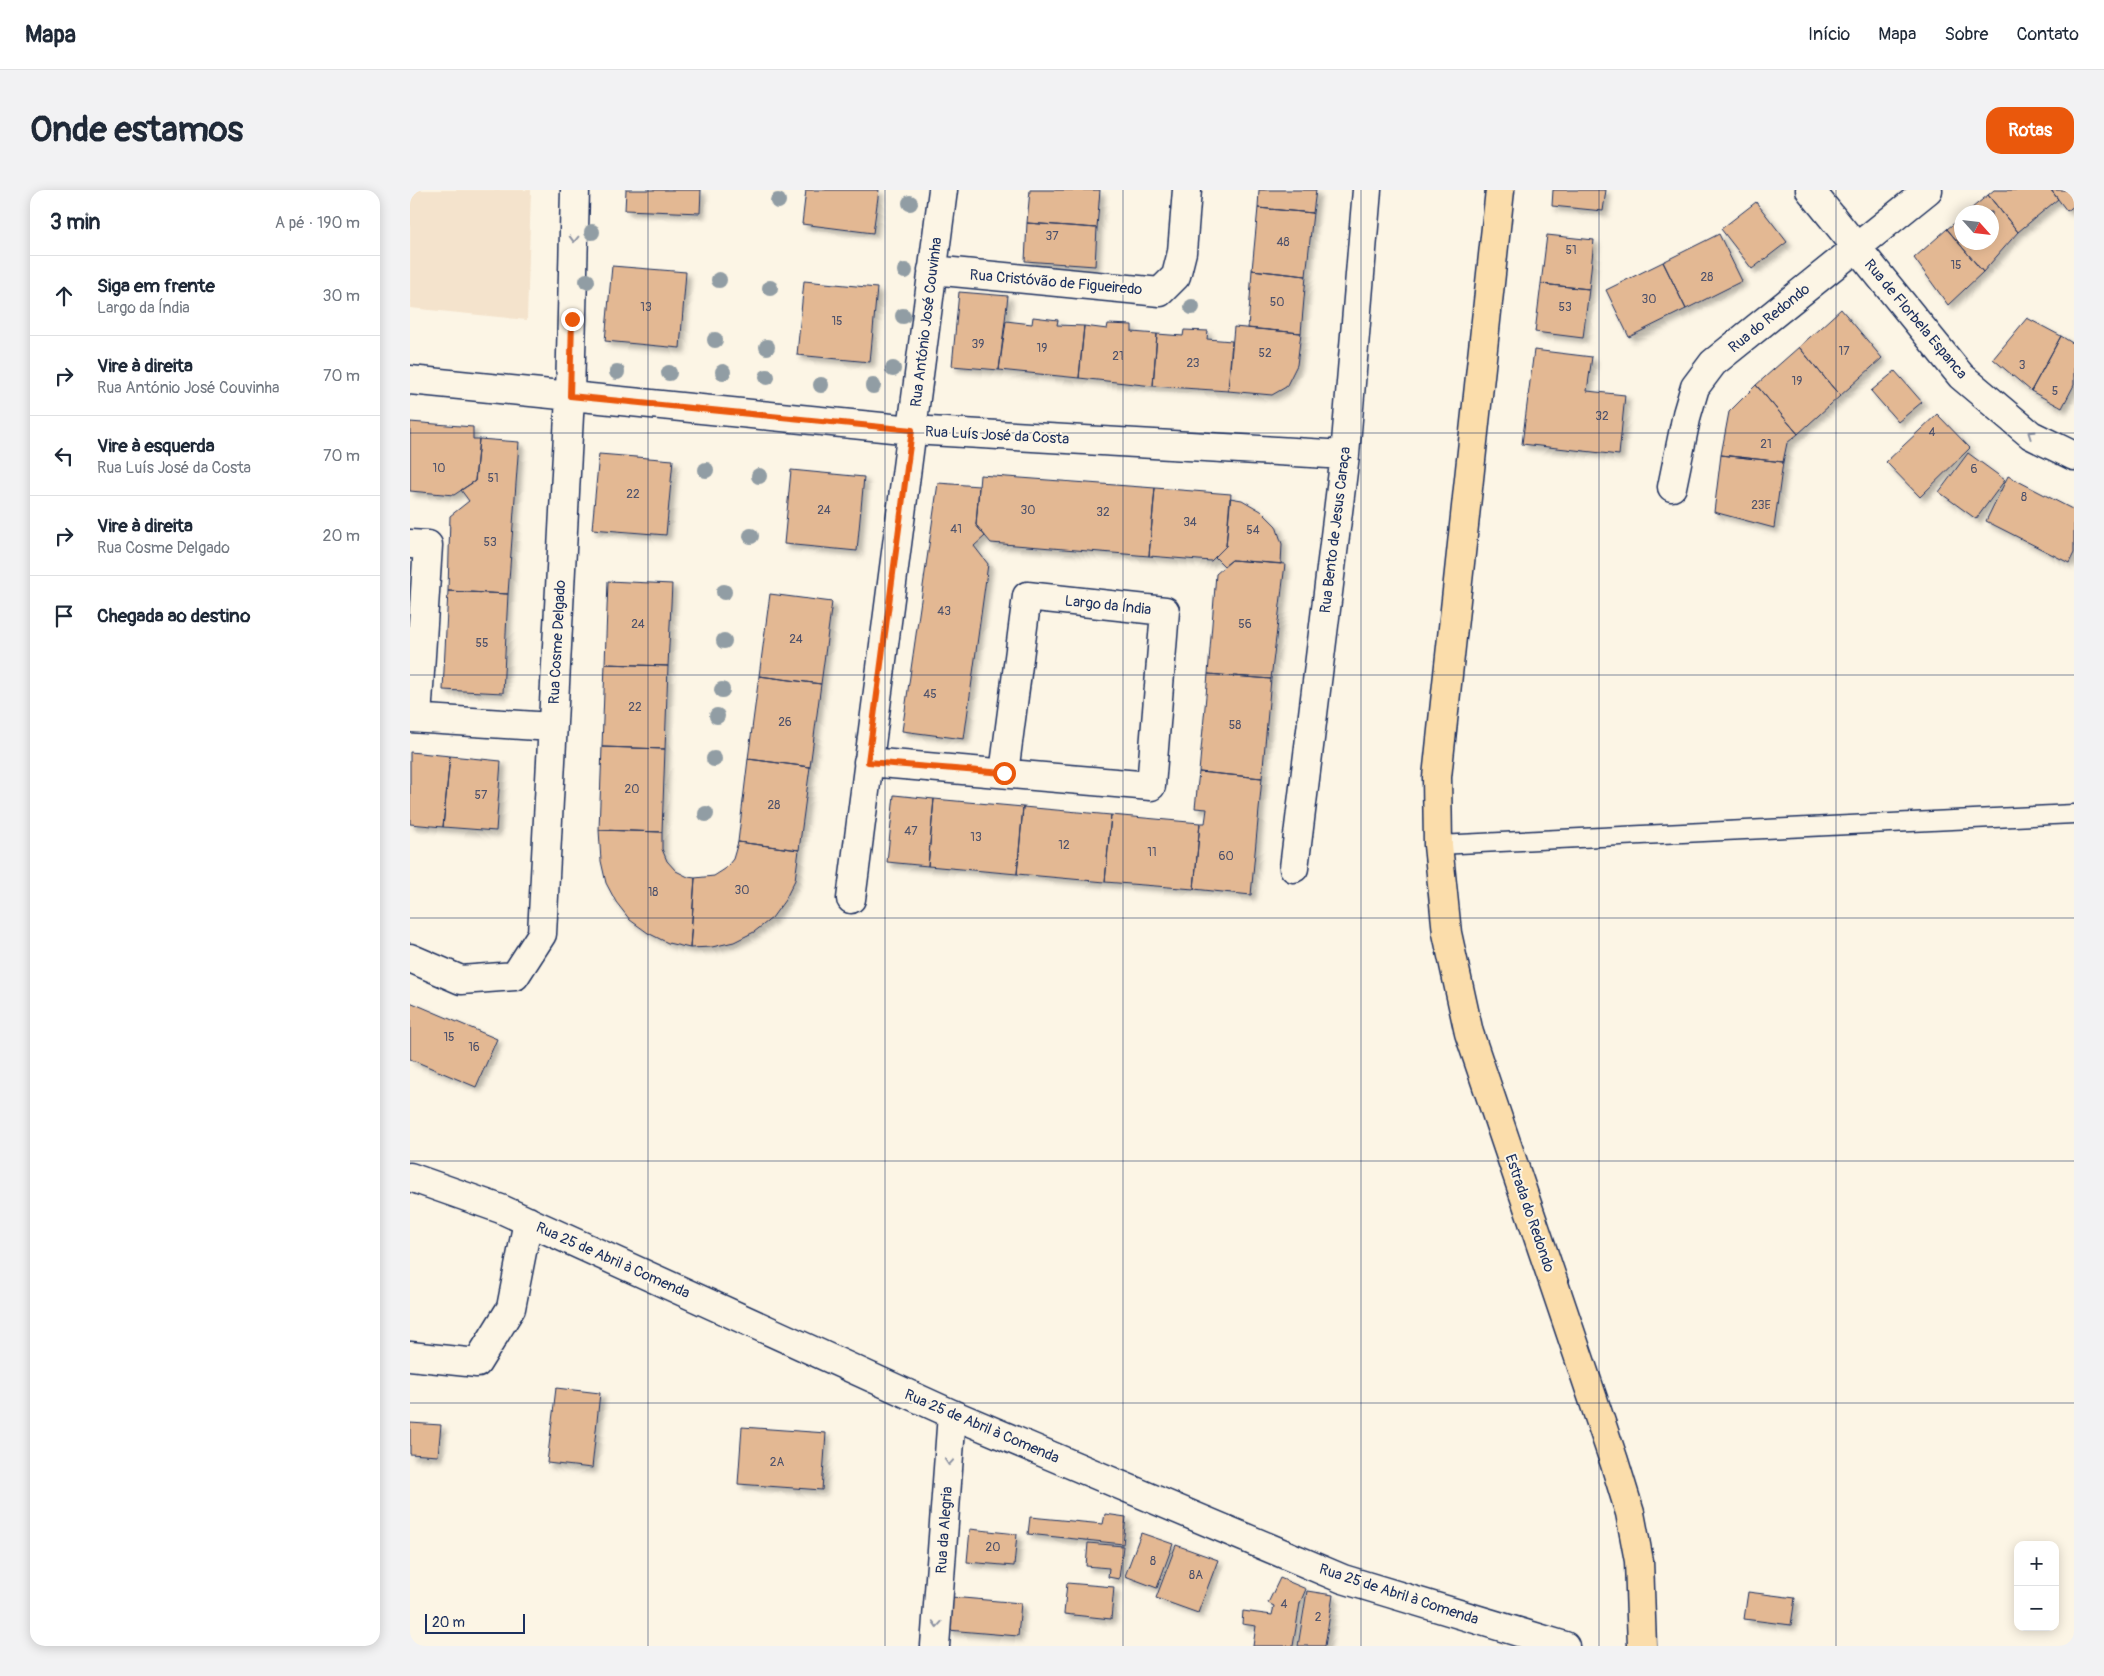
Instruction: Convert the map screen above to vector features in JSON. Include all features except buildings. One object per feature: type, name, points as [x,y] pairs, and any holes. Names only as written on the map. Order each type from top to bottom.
[{"type":"main road","name":"Estrada do Redondo","points":[[1500,190],[1437,777],[1438,845],[1447,933],[1469,1033],[1630,1513],[1639,1562],[1642,1646]]},
{"type":"street","name":"Rua Cosme Delgado","points":[[410,958],[461,980],[515,976],[542,934],[570,396],[575,190]]},
{"type":"street","name":"Rua António José Couvinha","points":[[851,899],[943,190]]},
{"type":"street","name":"Rua Cristóvão de Figueiredo","points":[[932,270],[1160,292],[1176,276],[1182,252],[1187,190]]},
{"type":"street","name":"Rua Bento de Jesus Caraça","points":[[1294,868],[1345,455],[1367,190]]},
{"type":"street","name":"Rua de Florbela Espanca","points":[[1810,190],[1961,376],[2031,435],[2074,456]]},
{"type":"street","name":"Rua do Redondo","points":[[1672,487],[1687,414],[1695,387],[1713,364],[1928,190]]},
{"type":"street","name":"Rua Luís José da Costa","points":[[410,380],[912,430],[1345,455]]},
{"type":"street","points":[[410,544],[428,545],[413,718],[552,727]]},
{"type":"street","name":"Largo da Índia","points":[[868,762],[1152,786],[1165,611],[1027,596],[1004,773]]},
{"type":"street","name":"Rua 25 de Abril à Comenda","points":[[410,1177],[501,1209],[952,1414],[1343,1579],[1566,1646]]},
{"type":"street","points":[[410,1356],[477,1363],[512,1308],[528,1221]]},
{"type":"street","name":"Rua da Alegria","points":[[935,1646],[952,1414]]},
{"type":"lane","points":[[1438,845],[2074,814]]},
{"type":"shaded area","points":[[410,190],[531,190],[527,320],[410,308]]},
{"type":"route","points":[[572,319],[570,396],[912,430],[868,762],[1004,773]]}]
